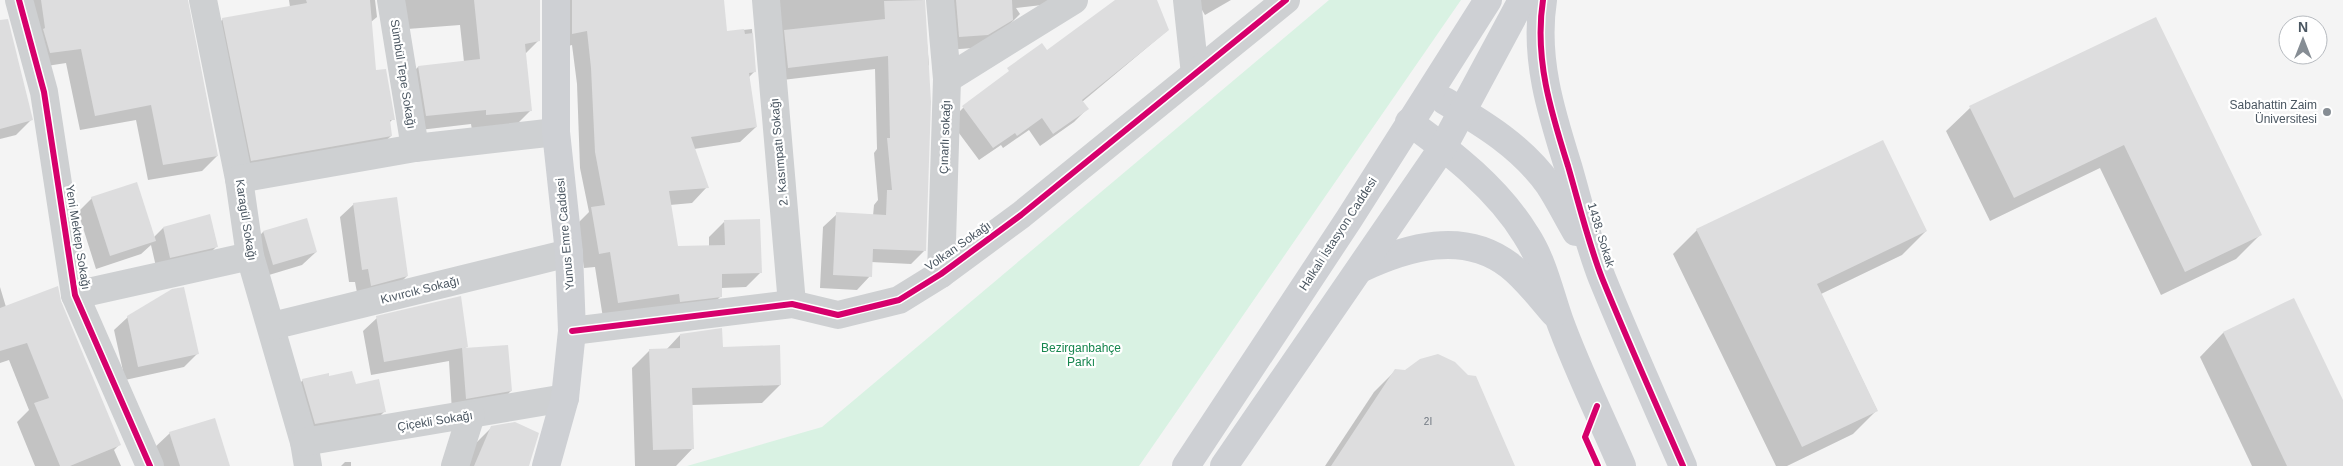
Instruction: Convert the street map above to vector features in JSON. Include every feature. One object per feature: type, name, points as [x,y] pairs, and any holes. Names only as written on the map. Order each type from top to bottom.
[{"type":"street","name":"Yeni Mektep Sokağı","points":[[18,0],[44,92],[75,295],[150,466]]},
{"type":"street","name":"Karagül Sokağı","points":[[203,0],[240,179],[250,256],[272,326],[306,454]]},
{"type":"street","name":"Sümbül Tepe Sokağı","points":[[391,0],[415,148]]},
{"type":"street","name":"Yunus Emre Caddesi","points":[[546,466],[565,398],[572,331],[569,253],[556,132],[556,0]]},
{"type":"street","name":"2. Kasımpatı Sokağı","points":[[766,0],[792,304]]},
{"type":"street","name":"Çınarlı sokağı","points":[[940,0],[947,79],[941,274]]},
{"type":"street","points":[[947,79],[1074,0]]},
{"type":"street","points":[[1188,0],[1195,74]]},
{"type":"street","name":"Volkan Sokağı","points":[[572,331],[792,304],[838,315],[899,300],[941,274],[1021,215],[1286,0]]},
{"type":"street","name":"Halkalı İstasyon Caddesi","points":[[1186,466],[1348,219],[1488,0]]},
{"type":"street","points":[[1224,466],[1443,147],[1461,110],[1522,0]]},
{"type":"street","name":"1438. Sokak","points":[[1543,0],[1540,18],[1540,57],[1550,106],[1602,277],[1683,466]]},
{"type":"street","name":"1438. Sokak","points":[[1429,91],[1496,131],[1522,154],[1549,185],[1602,277]]},
{"type":"street","points":[[1409,122],[1443,147],[1499,201],[1527,235],[1545,272],[1560,320],[1622,466]]},
{"type":"street","points":[[240,179],[415,148],[556,132]]},
{"type":"street","points":[[1360,269],[1393,254],[1423,246],[1456,245],[1482,250],[1509,265],[1560,320]]},
{"type":"street","name":"Kıvırcık Sokağı","points":[[272,326],[569,253]]},
{"type":"street","points":[[75,295],[250,256]]},
{"type":"street","name":"Çiçekli Sokağı","points":[[306,454],[471,415],[565,398]]},
{"type":"street","points":[[455,466],[471,415]]},
{"type":"green space","name":"Bezirganbahçe Parkı","points":[[1329,0],[1461,0],[1139,466],[687,466],[822,427]]},
{"type":"building","points":[[41,0],[188,0],[218,156],[163,165],[151,105],[95,116],[81,49],[50,53],[43,29],[45,28]]},
{"type":"building","points":[[306,0],[370,0],[376,70],[386,69],[395,120],[390,120],[392,136],[251,161],[222,18],[307,3]]},
{"type":"building","points":[[474,0],[540,0],[540,41],[525,44],[532,111],[486,115],[486,110],[426,116],[418,66],[480,59]]},
{"type":"building","points":[[572,0],[724,0],[727,31],[744,29],[745,34],[753,33],[756,72],[749,73],[757,127],[691,137],[709,188],[669,191],[678,246],[725,245],[724,220],[760,219],[762,273],[722,274],[722,297],[680,302],[679,294],[618,303],[610,252],[599,254],[591,207],[605,205],[595,152],[591,68],[587,31],[572,34]]},
{"type":"building","points":[[925,0],[931,102],[926,251],[873,249],[872,277],[833,275],[836,212],[886,215],[887,190],[892,190],[887,138],[890,138],[888,56],[788,68],[784,30],[885,19],[884,1]]},
{"type":"building","points":[[956,0],[1012,0],[1013,20],[988,35],[959,37]]},
{"type":"building","points":[[1115,0],[1157,0],[1169,30],[1082,100],[1089,109],[1053,134],[1042,118],[1017,136],[1015,133],[993,148],[962,106],[1009,71],[1007,68],[1042,43],[1047,50]]},
{"type":"building","points":[[2156,17],[2262,235],[2185,272],[2124,145],[2014,198],[1969,106]]},
{"type":"building","points":[[8,19],[33,120],[0,129],[0,20]]},
{"type":"building","points":[[1883,140],[1927,231],[1817,284],[1878,411],[1802,447],[1696,229]]},
{"type":"building","points":[[137,182],[156,241],[110,256],[91,197]]},
{"type":"building","points":[[397,197],[408,276],[371,286],[368,269],[362,270],[353,203]]},
{"type":"building","points":[[210,214],[218,247],[170,258],[163,227]]},
{"type":"building","points":[[307,218],[317,252],[273,265],[263,231]]},
{"type":"building","points":[[58,286],[61,301],[121,445],[70,466],[60,466],[34,403],[49,398],[27,343],[0,351],[0,308]]},
{"type":"building","points":[[184,287],[199,354],[138,367],[127,316],[172,289]]},
{"type":"building","points":[[461,296],[468,347],[464,348],[508,345],[512,391],[466,399],[462,348],[384,362],[376,316]]},
{"type":"building","points":[[2294,298],[2343,400],[2343,466],[2287,466],[2223,332]]},
{"type":"building","points":[[722,328],[723,347],[780,345],[781,385],[692,388],[694,449],[653,450],[649,349],[680,348],[680,334]]},
{"type":"building","points":[[1438,354],[1455,362],[1468,375],[1476,376],[1515,466],[1331,466],[1395,369],[1405,370],[1420,359]]},
{"type":"building","points":[[352,371],[356,384],[379,379],[386,412],[315,424],[302,379],[329,373],[329,376]]},
{"type":"building","points":[[215,418],[230,466],[180,466],[169,432]]},
{"type":"building","points":[[515,422],[539,433],[529,466],[474,466],[491,426]]},
{"type":"cycle path","points":[[19,0],[44,92],[75,295],[150,466]]},
{"type":"cycle path","points":[[572,331],[792,304],[838,315],[899,300],[941,274],[1021,215],[1286,0]]},
{"type":"cycle path","points":[[1543,0],[1541,22],[1542,64],[1550,105],[1588,237],[1612,302],[1683,466]]},
{"type":"cycle path","points":[[1597,406],[1585,437],[1598,466]]},
{"type":"place","name":"Sabahattin Zaim Üniversitesi","points":[[2327,112]]}]
